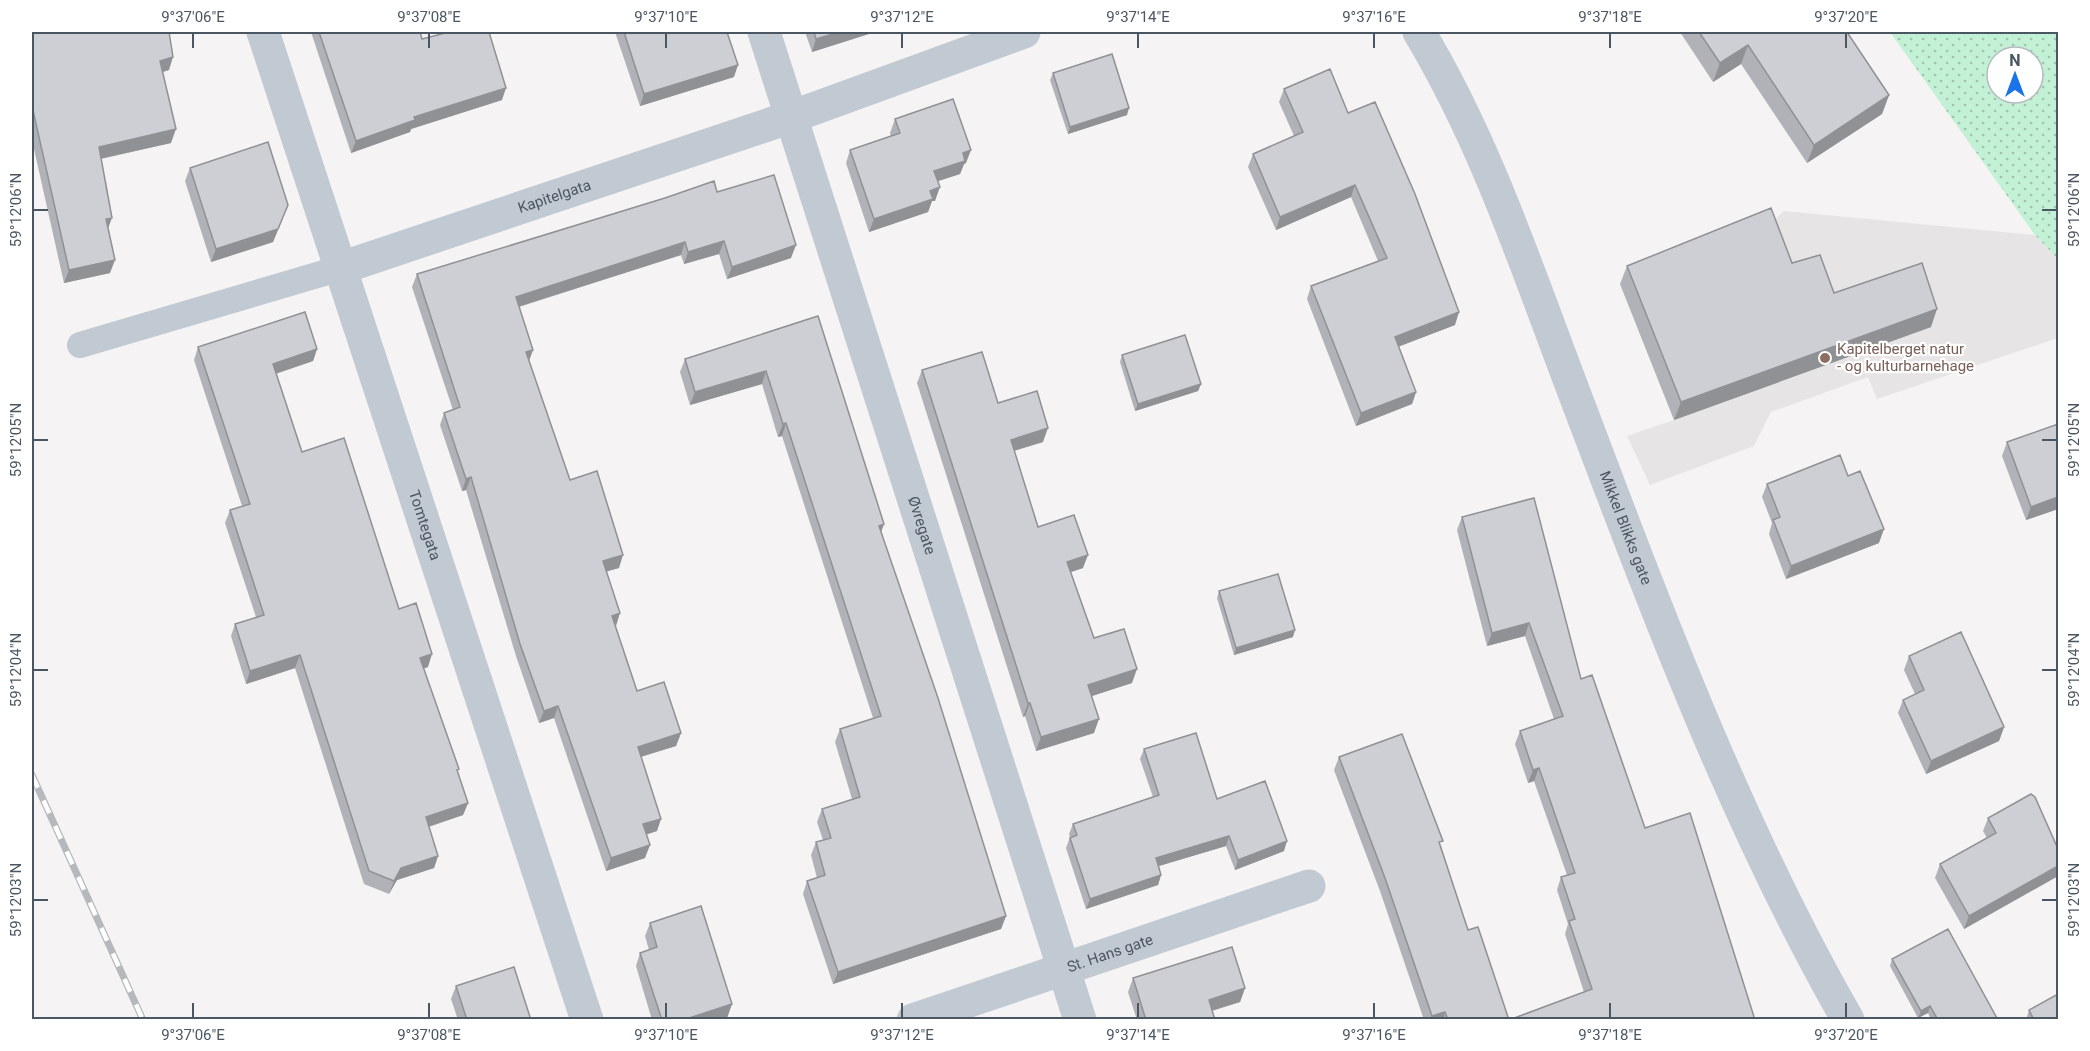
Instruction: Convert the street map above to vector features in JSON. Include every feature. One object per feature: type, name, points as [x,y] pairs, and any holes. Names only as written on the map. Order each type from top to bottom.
[{"type":"street","name":"Tomtegata","points":[[263,32],[587,1020]]},
{"type":"street","name":"Øvregate","points":[[764,32],[1080,1020]]},
{"type":"street","name":"Kapitelgata","points":[[341,268],[791,117],[1024,32]]},
{"type":"street","name":"Mikkel Blikks gate","points":[[1419,32],[1449,81],[1492,178],[1632,546],[1720,759],[1774,878],[1848,1020]]},
{"type":"street","name":"St. Hans gate","points":[[913,1020],[1309,886]]},
{"type":"lane","name":"Kapitelgata","points":[[80,345],[341,268]]},
{"type":"shaded area","name":"Kapitelberget natur - og kulturbarnehage","points":[[1784,211],[2035,235],[2058,259],[2058,338],[1877,399],[1868,377],[1771,412],[1754,446],[1650,485],[1627,436],[1674,420],[1620,284],[1772,222]]},
{"type":"green space","points":[[1890,32],[2058,32],[2058,259],[2035,235]]},
{"type":"building","points":[[32,32],[169,32],[173,57],[160,61],[176,129],[99,147],[112,218],[106,219],[115,260],[69,270],[32,106]]},
{"type":"building","points":[[319,32],[420,32],[422,39],[449,32],[489,32],[506,88],[414,117],[415,120],[356,141]]},
{"type":"building","points":[[624,32],[727,32],[738,65],[644,94]]},
{"type":"building","points":[[814,32],[839,32],[816,39]]},
{"type":"building","points":[[1699,32],[1847,32],[1889,95],[1814,145],[1748,45],[1720,63]]},
{"type":"building","points":[[1112,54],[1129,108],[1070,127],[1053,73]]},
{"type":"building","points":[[1330,69],[1348,113],[1375,102],[1415,194],[1459,312],[1395,337],[1416,392],[1361,413],[1311,286],[1387,258],[1355,185],[1280,217],[1253,154],[1303,132],[1284,89]]},
{"type":"building","points":[[953,99],[971,150],[963,153],[965,161],[934,171],[940,187],[930,191],[933,199],[874,219],[850,150],[900,133],[895,119]]},
{"type":"building","points":[[268,142],[288,205],[278,229],[216,249],[190,168]]},
{"type":"building","points":[[774,175],[796,245],[732,267],[724,241],[688,252],[685,242],[516,297],[533,350],[526,352],[570,480],[597,471],[623,555],[603,561],[620,613],[612,616],[637,691],[664,682],[681,733],[638,747],[661,819],[643,824],[650,845],[611,858],[558,706],[544,711],[520,644],[471,477],[466,479],[444,413],[460,407],[417,274],[714,181],[717,192]]},
{"type":"building","points":[[1771,208],[1792,263],[1820,255],[1834,293],[1922,263],[1937,309],[1681,402],[1627,266]]},
{"type":"building","points":[[305,312],[317,349],[273,364],[302,452],[344,438],[399,609],[416,603],[432,654],[420,658],[459,769],[457,770],[468,803],[426,817],[438,856],[401,868],[394,881],[369,871],[300,655],[250,671],[235,624],[264,615],[230,510],[250,504],[198,347]]},
{"type":"building","points":[[818,316],[884,524],[879,526],[938,698],[1006,916],[838,972],[807,881],[825,875],[816,842],[831,838],[822,809],[860,797],[840,729],[881,716],[786,423],[783,424],[766,371],[695,392],[685,359]]},
{"type":"building","points":[[1185,335],[1201,384],[1138,404],[1122,355]]},
{"type":"building","points":[[982,352],[998,403],[1037,391],[1048,428],[1011,440],[1038,527],[1074,515],[1088,555],[1067,562],[1094,638],[1124,629],[1137,669],[1088,685],[1099,719],[1041,737],[1030,703],[1028,703],[922,370]]},
{"type":"building","points":[[2058,424],[2058,497],[2031,507],[2007,442]]},
{"type":"building","points":[[1840,455],[1848,476],[1860,471],[1884,529],[1791,566],[1773,520],[1780,517],[1767,484]]},
{"type":"building","points":[[1534,498],[1581,679],[1592,675],[1645,828],[1690,813],[1755,1020],[1509,1020],[1592,989],[1569,921],[1575,919],[1561,877],[1575,873],[1539,768],[1533,770],[1520,731],[1563,716],[1529,623],[1492,633],[1462,517]]},
{"type":"building","points":[[1278,574],[1295,630],[1236,648],[1219,591]]},
{"type":"building","points":[[1961,632],[2004,727],[1931,761],[1903,700],[1924,690],[1909,656]]},
{"type":"building","points":[[1196,733],[1217,799],[1265,781],[1287,841],[1238,860],[1229,836],[1156,858],[1161,875],[1090,899],[1070,838],[1077,835],[1073,824],[1159,795],[1144,749]]},
{"type":"building","points":[[1402,734],[1443,841],[1439,842],[1468,930],[1478,927],[1509,1020],[1448,1020],[1445,1012],[1432,1016],[1385,878],[1339,757]]},
{"type":"building","points":[[2031,794],[2035,797],[2058,849],[2058,866],[1969,916],[1940,864],[1996,833],[1988,818]]},
{"type":"building","points":[[701,906],[732,1004],[683,1020],[662,1020],[640,953],[657,947],[650,923]]},
{"type":"building","points":[[1948,929],[1998,1020],[1938,1020],[1930,1006],[1921,1011],[1892,959]]},
{"type":"building","points":[[1232,947],[1245,988],[1209,1000],[1215,1020],[1146,1020],[1133,978]]},
{"type":"building","points":[[514,967],[531,1020],[467,1020],[456,986]]},
{"type":"building","points":[[2058,994],[2058,1020],[2034,1020],[2029,1010]]},
{"type":"railway","points":[[32,775],[143,1020]]},
{"type":"place","name":"Kapitelberget natur - og kulturbarnehage","points":[[1825,358]]}]
